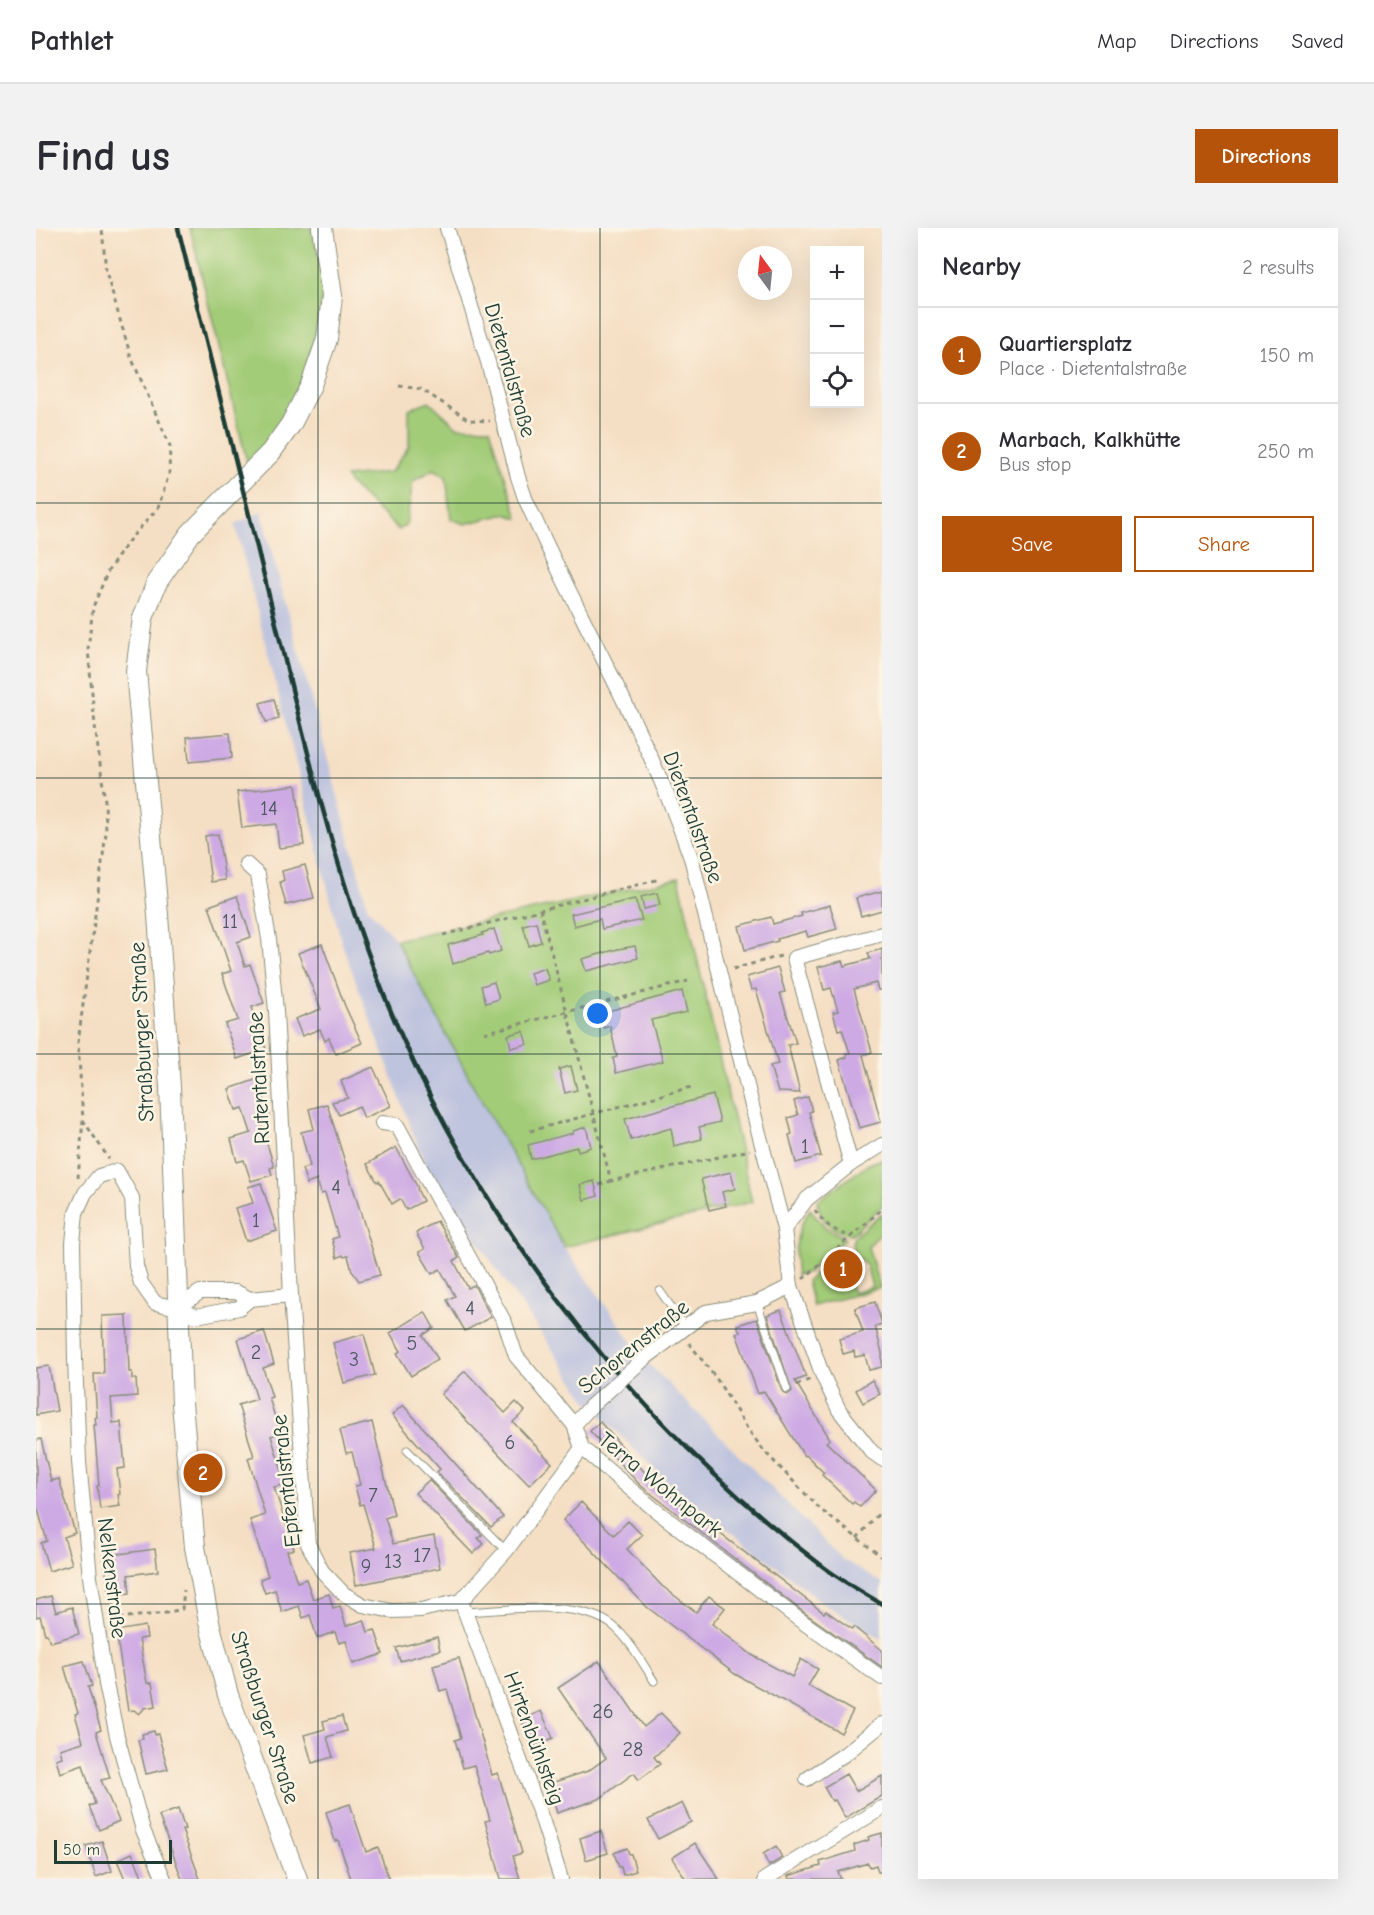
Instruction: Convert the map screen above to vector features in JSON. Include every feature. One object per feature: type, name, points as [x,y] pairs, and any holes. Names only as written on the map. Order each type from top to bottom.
[{"type":"main road","name":"Straßburger Straße","points":[[297,1879],[228,1695],[209,1622],[195,1547],[182,1403],[170,1087],[158,915],[136,671],[143,618],[157,582],[190,534],[271,452],[291,424],[311,385],[327,339],[332,296],[322,228]]},
{"type":"street","name":"Dietentalstraße","points":[[447,228],[488,362],[525,498],[650,754],[692,861],[784,1229],[791,1286],[822,1374],[839,1410],[872,1452],[882,1459]]},
{"type":"street","name":"Rutentalstraße","points":[[246,864],[258,875],[269,939],[276,1011],[291,1295]]},
{"type":"street","points":[[851,1164],[794,958],[882,934]]},
{"type":"street","name":"Terra Wohnpark","points":[[382,1123],[397,1125],[505,1323],[516,1356],[573,1425],[582,1448],[654,1509],[768,1596],[882,1678]]},
{"type":"street","points":[[784,1229],[807,1199],[851,1164],[882,1145]]},
{"type":"street","points":[[117,1171],[132,1198],[136,1266],[141,1283],[155,1303],[178,1308],[196,1316],[239,1308],[250,1299]]},
{"type":"street","name":"Nelkenstraße","points":[[117,1171],[99,1176],[85,1193],[76,1213],[73,1243],[79,1462],[90,1577],[106,1684],[117,1736],[143,1830],[164,1879]]},
{"type":"street","name":"Schorenstraße","points":[[573,1425],[644,1359],[706,1312],[757,1303],[791,1286]]},
{"type":"street","points":[[178,1308],[200,1292],[236,1292],[250,1299],[291,1295]]},
{"type":"street","name":"Epfentalstraße","points":[[291,1295],[308,1544],[322,1572],[344,1594],[363,1605],[392,1611],[464,1607]]},
{"type":"street","points":[[464,1607],[582,1448]]},
{"type":"street","name":"Hirtenbühlsteig","points":[[464,1607],[543,1822],[561,1879]]},
{"type":"street","points":[[807,1779],[845,1754],[882,1724]]},
{"type":"street","points":[[765,1879],[882,1808]]},
{"type":"lane","points":[[660,1291],[683,1330]]},
{"type":"lane","points":[[757,1303],[788,1389]]},
{"type":"lane","points":[[407,1450],[506,1551]]},
{"type":"lane","points":[[464,1607],[534,1608],[585,1612],[613,1625],[638,1655],[654,1681]]},
{"type":"path","points":[[78,1178],[83,1120],[78,1042],[106,833],[105,801],[88,649],[93,607],[108,571],[130,538],[158,508],[170,474],[170,446],[130,357],[106,272],[102,228]]},
{"type":"path","points":[[399,386],[421,389],[469,420],[504,422]]},
{"type":"path","points":[[443,935],[660,879]]},
{"type":"path","points":[[540,909],[610,1181]]},
{"type":"path","points":[[720,972],[784,955],[794,958]]},
{"type":"path","points":[[484,1033],[688,981]]},
{"type":"path","points":[[530,1131],[695,1086]]},
{"type":"path","points":[[83,1120],[117,1171]]},
{"type":"path","points":[[599,1185],[763,1147]]},
{"type":"path","points":[[807,1199],[824,1224],[851,1237]]},
{"type":"path","points":[[791,1286],[808,1276],[882,1209]]},
{"type":"path","points":[[683,1330],[764,1451],[821,1510],[882,1557]]},
{"type":"path","points":[[788,1389],[822,1374]]},
{"type":"path","points":[[857,1539],[882,1510]]},
{"type":"path","points":[[126,1617],[166,1613]]},
{"type":"shaded area","points":[[261,512],[368,908],[396,940],[476,1091],[564,1247],[644,1359],[842,1559],[882,1583],[882,1639],[826,1605],[667,1482],[591,1406],[425,1165],[342,944],[235,524]]},
{"type":"green space","points":[[190,228],[312,228],[314,236],[320,262],[322,297],[310,355],[295,395],[275,431],[264,446],[247,462]]},
{"type":"green space","points":[[429,401],[457,427],[490,428],[518,518],[505,514],[465,524],[451,519],[446,477],[434,469],[413,481],[406,524],[399,530],[350,484],[346,477],[391,472],[409,446],[409,409]]},
{"type":"green space","points":[[679,878],[752,1202],[564,1247],[476,1091],[396,940]]},
{"type":"green space","points":[[882,1159],[882,1206],[852,1234],[833,1228],[824,1220],[817,1201],[869,1164]]},
{"type":"green space","points":[[810,1209],[826,1228],[845,1239],[808,1272],[797,1275],[795,1257],[797,1240]]},
{"type":"green space","points":[[882,1213],[882,1231],[868,1247],[880,1288],[813,1306],[807,1281],[825,1264],[826,1266],[842,1262],[853,1293],[872,1287],[866,1264],[855,1255],[852,1243],[854,1237]]},
{"type":"building","points":[[274,699],[279,719],[266,722],[260,703]]},
{"type":"building","points":[[230,733],[232,758],[189,762],[187,737]]},
{"type":"building","points":[[296,785],[304,845],[279,848],[276,824],[242,828],[237,792]]},
{"type":"building","points":[[218,834],[225,880],[211,882],[205,836]]},
{"type":"building","points":[[305,865],[314,898],[286,905],[280,882],[284,880],[282,871]]},
{"type":"building","points":[[882,891],[882,910],[861,916],[856,898]]},
{"type":"building","points":[[657,893],[660,905],[644,909],[641,897]]},
{"type":"building","points":[[237,896],[251,937],[237,942],[245,966],[250,964],[264,1003],[252,1007],[266,1049],[237,1059],[225,1024],[238,1020],[222,974],[231,971],[209,906]]},
{"type":"building","points":[[635,899],[642,920],[602,929],[600,919],[574,926],[571,914]]},
{"type":"building","points":[[830,905],[837,929],[808,937],[806,931],[745,950],[739,926],[771,917],[773,924]]},
{"type":"building","points":[[536,922],[541,942],[529,946],[523,925]]},
{"type":"building","points":[[494,929],[501,951],[453,964],[448,945],[483,935],[482,933]]},
{"type":"building","points":[[322,944],[345,1006],[362,1043],[336,1054],[329,1038],[325,1041],[320,1029],[302,1036],[295,1019],[321,1009],[298,953]]},
{"type":"building","points":[[635,946],[638,958],[586,971],[582,959]]},
{"type":"building","points":[[882,949],[882,990],[878,990],[876,983],[854,989],[872,1052],[863,1055],[881,1122],[859,1128],[839,1060],[850,1053],[842,1029],[838,1030],[833,1012],[838,1011],[831,988],[824,990],[818,967],[842,961],[844,966],[870,959],[868,953]]},
{"type":"building","points":[[545,968],[549,980],[534,985],[530,973]]},
{"type":"building","points":[[778,968],[785,992],[780,993],[796,1043],[788,1045],[800,1093],[778,1092],[770,1066],[778,1064],[756,989],[751,990],[747,977]]},
{"type":"building","points":[[494,982],[499,999],[486,1003],[481,986]]},
{"type":"building","points":[[682,991],[687,1012],[651,1020],[663,1061],[616,1073],[613,1058],[617,1057],[610,1026],[604,1028],[600,1013]]},
{"type":"building","points":[[523,1031],[527,1044],[511,1048],[508,1035]]},
{"type":"building","points":[[571,1066],[577,1090],[565,1093],[559,1069]]},
{"type":"building","points":[[373,1067],[391,1106],[364,1118],[359,1106],[339,1115],[332,1102],[348,1098],[341,1081]]},
{"type":"building","points":[[258,1079],[270,1117],[260,1120],[274,1167],[270,1168],[272,1175],[251,1181],[244,1160],[237,1162],[231,1139],[251,1133],[243,1108],[236,1110],[229,1089]]},
{"type":"building","points":[[713,1095],[720,1122],[699,1127],[702,1139],[674,1146],[671,1128],[631,1140],[625,1119]]},
{"type":"building","points":[[808,1097],[812,1111],[809,1112],[821,1156],[796,1163],[789,1135],[792,1134],[788,1118],[798,1115],[794,1101]]},
{"type":"building","points":[[327,1104],[380,1275],[359,1281],[352,1271],[348,1256],[343,1255],[337,1258],[332,1239],[338,1237],[325,1193],[321,1194],[317,1180],[307,1184],[302,1169],[310,1166],[301,1132],[314,1129],[309,1109]]},
{"type":"building","points":[[586,1127],[591,1147],[578,1151],[577,1147],[531,1159],[528,1145],[573,1133],[573,1131]]},
{"type":"building","points":[[396,1147],[423,1201],[406,1210],[400,1199],[392,1204],[367,1164]]},
{"type":"building","points":[[731,1172],[735,1189],[722,1192],[726,1206],[709,1210],[701,1179]]},
{"type":"building","points":[[594,1181],[598,1196],[584,1200],[580,1185]]},
{"type":"building","points":[[261,1183],[277,1231],[246,1241],[235,1208],[253,1203],[248,1187]]},
{"type":"building","points":[[437,1221],[459,1258],[454,1261],[468,1288],[474,1285],[491,1317],[465,1331],[447,1300],[455,1296],[440,1269],[432,1274],[419,1252],[425,1249],[416,1233]]},
{"type":"building","points":[[875,1302],[882,1324],[875,1326],[882,1353],[882,1367],[869,1370],[865,1355],[855,1357],[854,1351],[843,1354],[839,1339],[863,1332],[855,1308]]},
{"type":"building","points":[[781,1310],[806,1377],[795,1381],[830,1439],[826,1442],[876,1490],[860,1507],[854,1502],[852,1504],[822,1475],[824,1473],[806,1455],[804,1456],[764,1391],[758,1394],[736,1333],[740,1332],[737,1325],[757,1319],[782,1391],[787,1395],[792,1391],[767,1315]]},
{"type":"building","points":[[425,1312],[434,1328],[423,1335],[438,1359],[411,1376],[397,1353],[401,1351],[390,1333]]},
{"type":"building","points":[[127,1315],[129,1372],[132,1372],[132,1379],[136,1379],[137,1396],[111,1398],[113,1423],[121,1422],[125,1468],[117,1469],[120,1506],[100,1509],[94,1425],[96,1425],[95,1418],[97,1417],[94,1374],[104,1374],[102,1316]]},
{"type":"building","points":[[264,1331],[274,1364],[263,1368],[280,1433],[271,1436],[286,1484],[274,1487],[294,1549],[287,1551],[297,1582],[306,1579],[313,1599],[329,1594],[333,1608],[340,1606],[346,1626],[364,1620],[368,1632],[375,1630],[383,1654],[353,1664],[346,1641],[339,1643],[335,1632],[317,1638],[310,1615],[303,1618],[299,1606],[282,1612],[275,1590],[265,1593],[260,1579],[268,1576],[250,1520],[265,1515],[248,1458],[254,1456],[238,1405],[257,1399],[238,1339]]},
{"type":"building","points":[[364,1334],[375,1375],[344,1383],[333,1343]]},
{"type":"building","points":[[49,1366],[57,1411],[36,1415],[36,1368]]},
{"type":"building","points":[[465,1371],[505,1413],[516,1402],[525,1411],[513,1422],[552,1463],[529,1485],[441,1394]]},
{"type":"building","points":[[872,1380],[880,1394],[863,1403],[856,1390]]},
{"type":"building","points":[[403,1405],[503,1517],[491,1527],[437,1472],[440,1469],[392,1415]]},
{"type":"building","points":[[372,1422],[394,1515],[385,1518],[393,1544],[434,1536],[440,1568],[356,1585],[350,1553],[376,1548],[363,1504],[360,1505],[355,1486],[360,1485],[352,1452],[346,1453],[340,1430]]},
{"type":"building","points":[[600,1422],[666,1496],[667,1493],[824,1613],[826,1611],[852,1629],[854,1627],[882,1650],[882,1667],[802,1611],[640,1485],[590,1431]]},
{"type":"building","points":[[41,1439],[51,1481],[59,1479],[75,1533],[64,1537],[72,1564],[49,1571],[41,1543],[47,1541],[36,1503],[36,1440]]},
{"type":"building","points":[[429,1480],[482,1535],[478,1538],[484,1544],[473,1554],[415,1493]]},
{"type":"building","points":[[581,1502],[614,1535],[628,1521],[642,1535],[627,1549],[662,1586],[696,1612],[709,1596],[725,1608],[712,1624],[752,1655],[792,1677],[801,1659],[818,1669],[808,1686],[853,1711],[841,1733],[735,1674],[647,1607],[563,1520]]},
{"type":"building","points":[[155,1549],[158,1571],[128,1575],[130,1593],[109,1595],[104,1556]]},
{"type":"building","points":[[51,1596],[56,1612],[72,1607],[79,1634],[50,1642],[40,1616],[36,1617],[36,1600]]},
{"type":"building","points":[[145,1626],[147,1638],[139,1639],[147,1683],[152,1683],[156,1706],[145,1708],[139,1714],[134,1710],[128,1711],[116,1631]]},
{"type":"building","points":[[437,1637],[440,1650],[400,1661],[396,1648]]},
{"type":"building","points":[[459,1658],[492,1775],[498,1773],[522,1853],[513,1856],[520,1879],[501,1879],[485,1821],[490,1820],[474,1765],[463,1768],[455,1740],[461,1738],[447,1689],[440,1691],[433,1665]]},
{"type":"building","points":[[84,1661],[92,1686],[88,1687],[101,1730],[96,1732],[110,1778],[101,1780],[119,1821],[99,1830],[89,1806],[95,1804],[83,1765],[60,1773],[56,1759],[62,1757],[60,1749],[83,1742],[75,1714],[78,1713],[64,1666]]},
{"type":"building","points":[[599,1661],[644,1727],[661,1713],[680,1733],[654,1757],[660,1764],[639,1780],[634,1773],[599,1799],[557,1813],[548,1784],[588,1771],[606,1758],[558,1688]]},
{"type":"building","points":[[541,1711],[553,1738],[533,1747],[521,1720]]},
{"type":"building","points":[[342,1716],[346,1731],[327,1737],[333,1757],[312,1763],[304,1735],[325,1729],[323,1721]]},
{"type":"building","points":[[154,1731],[155,1735],[158,1734],[168,1769],[146,1774],[138,1740],[143,1739],[142,1734]]},
{"type":"building","points":[[846,1774],[856,1791],[882,1776],[882,1796],[845,1818],[835,1800],[832,1801],[824,1787]]},
{"type":"building","points":[[682,1803],[691,1822],[658,1839],[648,1820]]},
{"type":"building","points":[[350,1804],[366,1852],[378,1847],[389,1879],[351,1879],[326,1812]]},
{"type":"building","points":[[178,1809],[185,1829],[182,1830],[200,1879],[182,1879],[159,1816]]},
{"type":"building","points":[[601,1831],[608,1853],[586,1860],[580,1838]]},
{"type":"building","points":[[882,1833],[882,1872],[878,1872],[876,1865],[870,1867],[868,1863],[838,1872],[841,1879],[789,1879],[788,1876],[821,1866],[820,1862],[855,1851],[854,1845],[869,1840],[868,1837]]},
{"type":"building","points":[[102,1841],[112,1871],[96,1877],[86,1846]]},
{"type":"building","points":[[695,1843],[719,1879],[686,1879],[672,1858]]},
{"type":"building","points":[[776,1846],[782,1858],[769,1866],[763,1854]]},
{"type":"building","points":[[627,1848],[636,1871],[623,1875],[614,1853]]},
{"type":"building","points":[[132,1853],[143,1879],[125,1879],[117,1860]]},
{"type":"railway","points":[[178,228],[309,758],[332,841],[372,964],[408,1051],[451,1135],[500,1217],[555,1295],[615,1370],[680,1440],[748,1505],[828,1570],[882,1604]]},
{"type":"place","name":"Quartiersplatz","points":[[843,1269]]},
{"type":"place","name":"Marbach, Kalkhütte","points":[[203,1473]]}]
